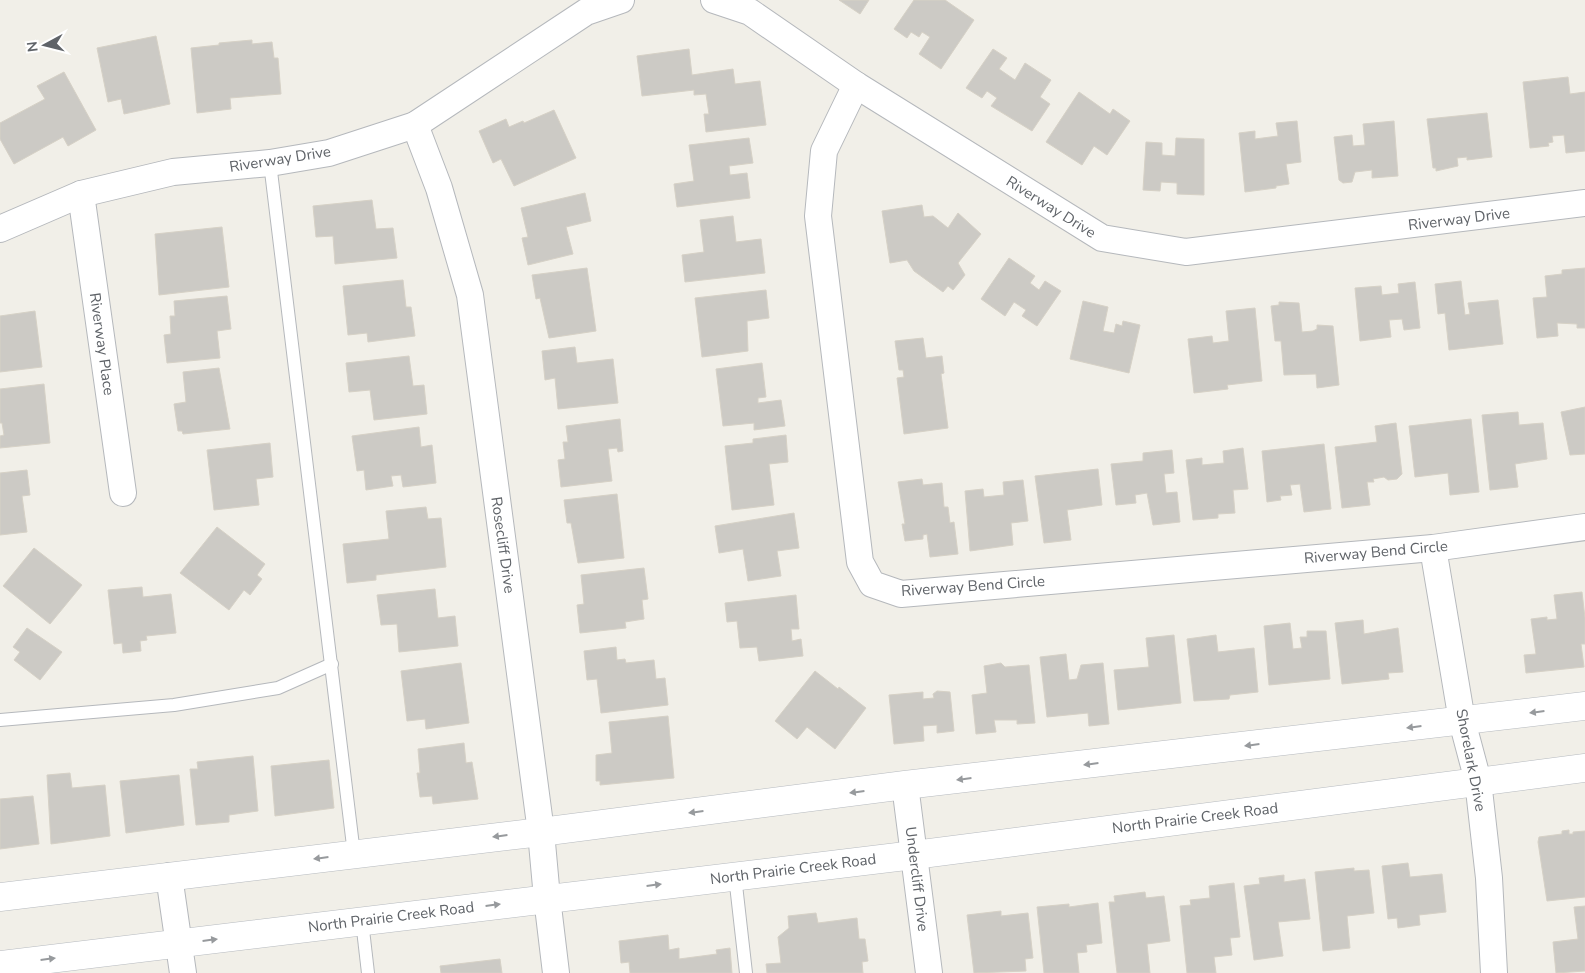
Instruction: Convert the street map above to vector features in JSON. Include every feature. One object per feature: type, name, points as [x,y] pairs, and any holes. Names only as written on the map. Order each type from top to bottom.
[{"type":"main road","points":[[0,897],[541,832],[905,785],[1585,706]]},
{"type":"main road","name":"North Prairie Creek Road","points":[[0,965],[914,855],[1585,768]]},
{"type":"street","name":"Riverway Drive","points":[[0,229],[81,194],[173,172],[270,163],[328,153],[414,124],[586,12],[621,0]]},
{"type":"street","name":"Riverway Drive","points":[[714,0],[750,12],[856,85],[1102,238],[1186,252],[1585,203]]},
{"type":"street","name":"Riverway Bend Circle","points":[[856,85],[824,151],[818,216],[860,562],[872,584],[901,594],[1433,548],[1585,527]]},
{"type":"street","name":"Rosecliff Drive","points":[[414,124],[439,188],[470,295],[541,832],[556,973]]},
{"type":"street","name":"Riverway Place","points":[[81,194],[123,493]]},
{"type":"street","name":"Shorelark Drive","points":[[1433,548],[1462,721],[1478,781],[1489,878],[1490,972]]},
{"type":"street","name":"Undercliff Drive","points":[[905,785],[929,973]]},
{"type":"street","points":[[169,876],[183,973]]},
{"type":"lane","points":[[270,163],[354,854]]},
{"type":"lane","points":[[0,720],[174,705],[278,688],[332,664]]},
{"type":"lane","points":[[734,876],[746,973]]},
{"type":"lane","points":[[362,921],[368,973]]},
{"type":"building","points":[[839,0],[869,0],[860,14]]},
{"type":"building","points":[[914,0],[945,0],[974,20],[941,69],[919,54],[930,37],[922,32],[919,37],[911,32],[907,38],[894,29]]},
{"type":"building","points":[[156,36],[170,104],[124,114],[121,99],[108,102],[97,48]]},
{"type":"building","points":[[252,40],[252,44],[272,42],[274,58],[278,58],[281,94],[230,98],[231,109],[197,113],[191,48]]},
{"type":"building","points":[[689,49],[692,75],[733,69],[735,84],[760,81],[766,125],[706,132],[704,114],[709,114],[706,94],[694,95],[694,90],[642,96],[637,56]]},
{"type":"building","points":[[993,49],[1007,58],[999,69],[1015,80],[1025,63],[1051,80],[1040,97],[1050,104],[1032,131],[991,106],[997,98],[987,91],[982,98],[966,88]]},
{"type":"building","points":[[64,72],[96,130],[68,146],[63,137],[14,164],[0,139],[0,123],[45,99],[37,86]]},
{"type":"building","points":[[1568,77],[1570,94],[1585,92],[1585,151],[1566,153],[1564,135],[1552,136],[1553,142],[1548,143],[1549,146],[1530,148],[1523,82]]},
{"type":"building","points":[[1079,92],[1110,114],[1113,109],[1130,121],[1107,155],[1094,146],[1082,165],[1046,142]]},
{"type":"building","points":[[554,110],[576,158],[514,186],[501,159],[493,163],[479,131],[506,119],[509,127],[523,121],[524,123]]},
{"type":"building","points":[[1487,113],[1492,157],[1467,160],[1467,157],[1457,158],[1458,166],[1436,171],[1436,168],[1433,168],[1427,119]]},
{"type":"building","points":[[1297,121],[1301,162],[1286,164],[1289,184],[1276,186],[1276,188],[1245,192],[1239,133],[1255,131],[1255,139],[1278,136],[1276,123]]},
{"type":"building","points":[[1394,121],[1398,176],[1372,178],[1372,170],[1355,172],[1352,182],[1343,183],[1339,180],[1334,137],[1352,135],[1353,146],[1365,145],[1363,124]]},
{"type":"building","points":[[749,138],[753,163],[729,166],[730,175],[747,173],[750,198],[677,207],[674,184],[694,181],[689,145]]},
{"type":"building","points":[[1176,138],[1204,139],[1204,195],[1177,194],[1177,183],[1161,182],[1160,191],[1143,190],[1146,142],[1162,143],[1162,155],[1175,156]]},
{"type":"building","points":[[585,193],[591,221],[566,227],[573,254],[528,265],[522,238],[528,237],[521,208]]},
{"type":"building","points":[[372,200],[376,229],[393,228],[397,258],[335,264],[333,236],[316,237],[313,206]]},
{"type":"building","points":[[922,205],[924,217],[933,216],[948,228],[958,213],[981,234],[958,263],[965,275],[953,290],[948,286],[943,292],[914,271],[907,260],[890,263],[882,211]]},
{"type":"building","points":[[733,216],[736,242],[761,239],[765,273],[685,282],[682,255],[704,252],[700,220]]},
{"type":"building","points":[[222,227],[229,287],[159,295],[155,234]]},
{"type":"building","points":[[1009,258],[1035,276],[1030,283],[1039,290],[1045,281],[1061,291],[1037,326],[1022,316],[1026,310],[1014,302],[1005,316],[981,299]]},
{"type":"building","points":[[587,268],[596,331],[549,338],[540,298],[536,299],[532,275]]},
{"type":"building","points":[[1585,268],[1585,328],[1577,328],[1577,324],[1557,323],[1558,336],[1537,338],[1533,298],[1547,297],[1545,276],[1562,274],[1562,270]]},
{"type":"building","points":[[403,280],[406,307],[411,307],[415,336],[368,342],[367,333],[348,335],[343,286]]},
{"type":"building","points":[[1461,281],[1465,315],[1470,314],[1468,303],[1498,300],[1503,344],[1449,350],[1445,313],[1438,314],[1435,284]]},
{"type":"building","points":[[1415,282],[1420,328],[1404,330],[1402,319],[1389,320],[1391,337],[1360,341],[1355,288],[1381,286],[1382,295],[1399,293],[1398,284]]},
{"type":"building","points":[[766,290],[769,318],[747,321],[748,351],[702,357],[695,298]]},
{"type":"building","points":[[227,296],[231,329],[217,331],[220,358],[167,363],[164,335],[171,334],[170,316],[175,316],[174,301]]},
{"type":"building","points":[[1083,301],[1108,307],[1103,331],[1114,333],[1116,324],[1122,326],[1123,321],[1140,325],[1129,373],[1070,359]]},
{"type":"building","points":[[1279,302],[1299,303],[1302,332],[1313,331],[1317,329],[1317,325],[1333,326],[1339,385],[1317,388],[1316,374],[1284,375],[1281,341],[1275,341],[1271,306],[1279,305]]},
{"type":"building","points":[[1255,308],[1262,381],[1227,385],[1228,389],[1194,393],[1188,339],[1212,336],[1213,343],[1229,341],[1226,311]]},
{"type":"building","points":[[35,311],[42,367],[0,372],[0,316]]},
{"type":"building","points":[[923,338],[926,358],[942,356],[944,373],[941,374],[948,428],[904,434],[897,378],[904,377],[903,370],[899,370],[895,341]]},
{"type":"building","points":[[575,347],[577,363],[613,359],[618,403],[558,409],[555,378],[545,380],[542,351]]},
{"type":"building","points":[[409,356],[413,386],[424,385],[427,414],[374,420],[370,390],[349,392],[346,363]]},
{"type":"building","points":[[762,363],[766,397],[758,398],[758,403],[781,400],[785,426],[754,430],[754,423],[723,426],[716,369]]},
{"type":"building","points":[[219,368],[230,429],[183,434],[182,431],[178,431],[174,404],[186,402],[183,372]]},
{"type":"building","points":[[44,384],[50,443],[0,448],[0,436],[4,435],[2,423],[0,423],[0,389]]},
{"type":"building","points":[[1585,407],[1585,454],[1570,455],[1561,412]]},
{"type":"building","points":[[1518,412],[1519,425],[1543,423],[1547,459],[1515,464],[1518,487],[1490,490],[1482,415]]},
{"type":"building","points":[[620,419],[623,451],[618,452],[617,448],[608,449],[612,481],[561,487],[558,460],[565,459],[563,442],[568,442],[566,426]]},
{"type":"building","points":[[1471,419],[1479,492],[1450,495],[1448,473],[1415,477],[1409,426]]},
{"type":"building","points":[[1396,423],[1402,474],[1397,479],[1388,480],[1384,477],[1373,479],[1374,482],[1367,482],[1370,505],[1342,508],[1335,447],[1377,442],[1375,426]]},
{"type":"building","points":[[419,427],[421,447],[432,445],[436,483],[403,487],[401,475],[391,476],[393,486],[366,490],[364,470],[357,471],[352,436]]},
{"type":"building","points":[[786,435],[788,462],[769,464],[774,505],[732,510],[725,446],[753,443],[753,439]]},
{"type":"building","points":[[270,443],[273,477],[256,479],[259,505],[214,510],[207,450]]},
{"type":"building","points":[[1324,444],[1331,509],[1304,512],[1300,484],[1290,485],[1292,495],[1280,496],[1281,500],[1267,502],[1262,451]]},
{"type":"building","points":[[1243,448],[1248,489],[1233,490],[1235,513],[1218,514],[1218,518],[1193,520],[1186,460],[1202,458],[1202,465],[1224,463],[1223,451]]},
{"type":"building","points":[[1172,450],[1174,473],[1164,474],[1166,493],[1177,492],[1180,522],[1153,525],[1147,493],[1135,495],[1136,503],[1116,505],[1111,464],[1143,461],[1143,453]]},
{"type":"building","points":[[1098,469],[1102,505],[1067,510],[1071,540],[1044,543],[1035,476]]},
{"type":"building","points":[[27,470],[30,495],[22,496],[27,532],[0,535],[0,473]]},
{"type":"building","points":[[922,479],[923,485],[942,483],[944,507],[948,507],[950,523],[954,522],[958,554],[930,557],[927,534],[923,535],[923,539],[905,541],[902,524],[905,524],[898,482]]},
{"type":"building","points":[[1023,480],[1028,521],[1011,523],[1013,545],[970,551],[965,491],[983,489],[984,497],[1004,495],[1003,482]]},
{"type":"building","points":[[617,494],[624,558],[578,563],[571,523],[567,523],[564,500]]},
{"type":"building","points":[[426,507],[428,519],[441,518],[446,567],[376,575],[376,580],[347,583],[343,544],[389,539],[386,511]]},
{"type":"building","points":[[794,513],[799,548],[777,551],[781,576],[748,581],[743,549],[719,553],[715,526]]},
{"type":"building","points":[[217,527],[265,564],[257,575],[262,579],[250,595],[244,590],[229,610],[180,573]]},
{"type":"building","points":[[34,548],[82,585],[50,624],[3,586]]},
{"type":"building","points":[[644,568],[648,599],[642,600],[644,619],[625,622],[626,628],[580,633],[577,605],[584,604],[581,575]]},
{"type":"building","points":[[142,587],[143,597],[171,594],[176,633],[146,636],[147,640],[140,641],[141,651],[123,653],[122,643],[114,644],[108,590]]},
{"type":"building","points":[[435,589],[438,618],[455,616],[458,646],[399,652],[397,624],[381,625],[377,595]]},
{"type":"building","points":[[1582,592],[1585,644],[1581,644],[1584,667],[1526,673],[1524,655],[1536,654],[1531,619],[1547,617],[1547,620],[1557,619],[1554,595]]},
{"type":"building","points":[[796,595],[799,629],[791,629],[792,641],[801,639],[803,656],[759,661],[757,647],[740,648],[737,621],[727,622],[725,603]]},
{"type":"building","points":[[1363,620],[1364,634],[1398,628],[1403,672],[1388,673],[1389,679],[1342,684],[1335,623]]},
{"type":"building","points":[[1290,623],[1293,649],[1302,648],[1300,637],[1307,637],[1307,631],[1326,631],[1330,679],[1269,685],[1264,626]]},
{"type":"building","points":[[27,628],[62,652],[40,680],[14,660],[20,652],[13,647]]},
{"type":"building","points":[[1174,635],[1181,703],[1118,710],[1114,670],[1149,667],[1146,638]]},
{"type":"building","points":[[1216,635],[1218,652],[1254,648],[1258,692],[1230,695],[1229,699],[1194,701],[1187,639]]},
{"type":"building","points":[[616,647],[617,660],[625,659],[626,663],[654,660],[656,679],[665,678],[668,705],[601,713],[597,679],[587,680],[584,651]]},
{"type":"building","points":[[1066,654],[1069,680],[1077,679],[1081,665],[1103,663],[1109,724],[1089,726],[1088,713],[1047,717],[1040,657]]},
{"type":"building","points":[[461,663],[469,723],[426,729],[425,719],[407,721],[401,671]]},
{"type":"building","points":[[1001,663],[1005,667],[1029,665],[1035,723],[1017,724],[1017,720],[994,720],[996,732],[976,734],[972,695],[987,693],[984,666]]},
{"type":"building","points":[[815,671],[866,708],[835,749],[807,727],[797,739],[775,721]]},
{"type":"building","points":[[937,691],[950,692],[954,731],[937,733],[937,725],[923,726],[924,741],[894,744],[889,695],[923,692],[923,699],[934,698],[933,694]]},
{"type":"building","points":[[668,716],[674,778],[600,785],[600,781],[596,781],[596,755],[612,753],[609,722]]},
{"type":"building","points":[[464,743],[466,763],[472,762],[478,799],[433,804],[432,796],[420,797],[417,773],[420,773],[418,749]]},
{"type":"building","points":[[253,756],[258,811],[229,815],[229,822],[196,825],[190,769],[198,769],[197,762]]},
{"type":"building","points":[[329,760],[334,808],[275,816],[271,766]]},
{"type":"building","points":[[70,773],[72,788],[105,785],[110,836],[51,844],[47,775]]},
{"type":"building","points":[[179,775],[184,825],[126,833],[120,781]]},
{"type":"building","points":[[33,796],[39,844],[0,849],[0,799]]},
{"type":"building","points":[[1569,830],[1569,834],[1585,831],[1585,897],[1547,901],[1538,842],[1539,837],[1562,834],[1562,831]]},
{"type":"building","points":[[1408,863],[1410,877],[1442,874],[1446,912],[1419,915],[1420,925],[1398,928],[1397,918],[1388,919],[1382,866]]},
{"type":"building","points":[[1354,868],[1354,871],[1369,870],[1374,913],[1347,916],[1350,948],[1323,951],[1315,872]]},
{"type":"building","points":[[1284,875],[1284,882],[1305,879],[1310,919],[1278,922],[1283,956],[1254,960],[1244,886],[1260,884],[1259,878]]},
{"type":"building","points":[[1234,883],[1240,937],[1230,938],[1232,955],[1214,957],[1216,973],[1187,973],[1180,906],[1191,905],[1190,900],[1210,898],[1209,886]]},
{"type":"building","points":[[1145,892],[1146,898],[1164,896],[1170,941],[1147,944],[1150,973],[1117,973],[1109,902],[1115,902],[1114,896]]},
{"type":"building","points":[[1098,903],[1102,943],[1086,945],[1087,952],[1077,953],[1079,973],[1044,973],[1037,907],[1069,904],[1069,907]]},
{"type":"building","points":[[1585,906],[1585,971],[1556,973],[1553,942],[1578,939],[1574,907]]},
{"type":"building","points":[[1001,911],[1001,916],[1028,913],[1033,958],[1025,959],[1026,971],[974,973],[967,915]]},
{"type":"building","points":[[816,913],[818,923],[857,918],[859,939],[865,939],[868,961],[862,962],[863,973],[767,973],[766,964],[781,963],[778,937],[789,928],[788,916]]},
{"type":"building","points":[[668,935],[669,950],[679,948],[679,959],[717,954],[716,950],[730,948],[732,973],[630,973],[629,962],[621,963],[619,941]]},
{"type":"building","points":[[500,959],[502,973],[441,973],[440,966]]}]
